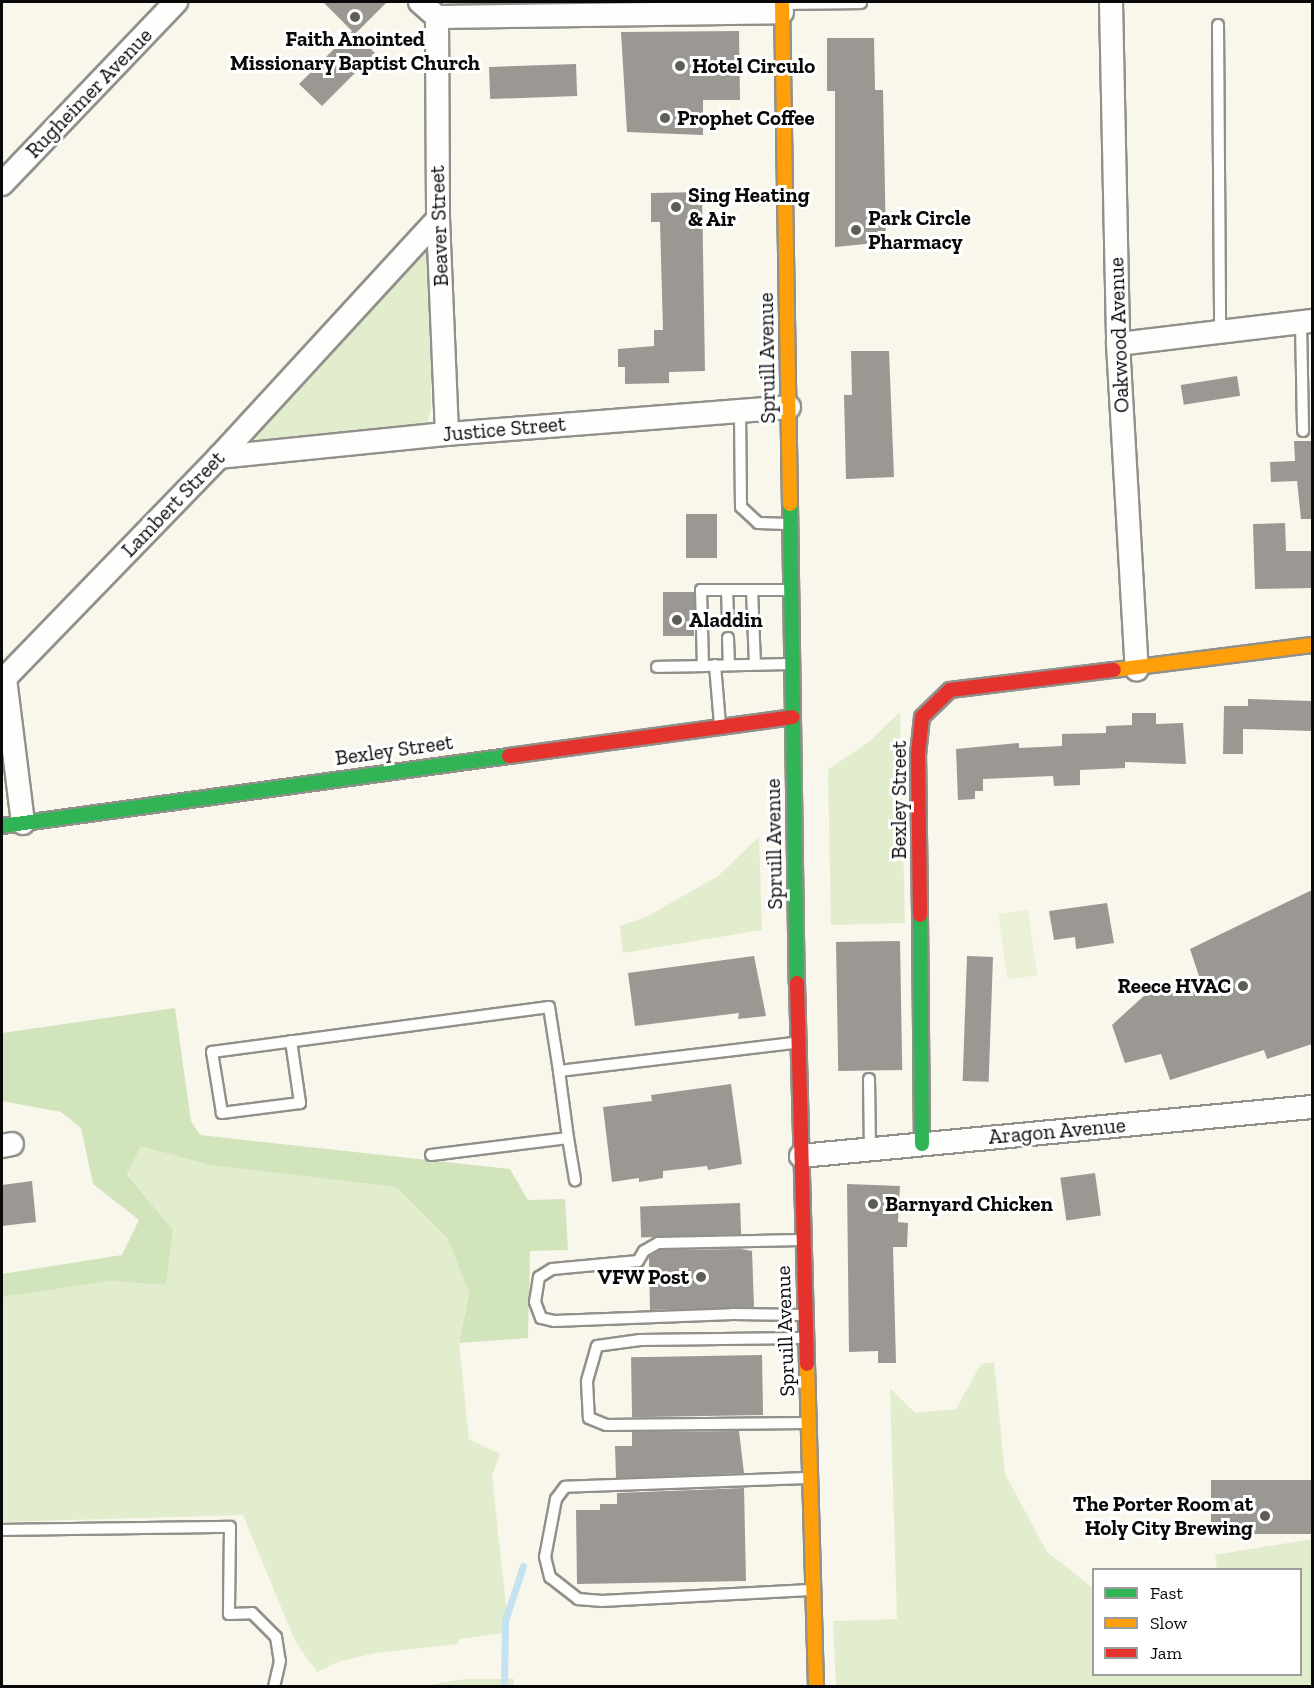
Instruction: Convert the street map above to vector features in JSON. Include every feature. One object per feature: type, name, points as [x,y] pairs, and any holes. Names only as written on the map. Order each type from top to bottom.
[{"type":"street","name":"Rugheimer Avenue","points":[[2,184],[176,2]]},
{"type":"street","points":[[420,2],[437,17],[782,6]]},
{"type":"street","name":"Oakwood Avenue","points":[[1111,2],[1118,344],[1137,669]]},
{"type":"street","name":"Spruill Avenue","points":[[782,6],[798,1042],[816,1686]]},
{"type":"street","name":"Beaver Street","points":[[437,17],[438,219],[447,434]]},
{"type":"street","name":"Lambert Street","points":[[12,824],[3,676],[219,457],[438,219]]},
{"type":"street","points":[[1118,344],[1220,334],[1307,322]]},
{"type":"street","name":"Justice Street","points":[[219,457],[447,434],[789,407]]},
{"type":"street","name":"Bexley Street","points":[[922,1144],[918,755],[922,717],[950,690],[1137,669],[1312,645]]},
{"type":"street","name":"Bexley Street","points":[[12,824],[792,717]]},
{"type":"street","name":"Aragon Avenue","points":[[801,1155],[1312,1107]]},
{"type":"lane","points":[[782,6],[861,3]]},
{"type":"lane","points":[[1218,25],[1220,334]]},
{"type":"lane","points":[[1303,431],[1307,322]]},
{"type":"lane","points":[[740,411],[741,507],[758,523],[790,524]]},
{"type":"lane","points":[[703,666],[701,590],[791,591]]},
{"type":"lane","points":[[727,590],[728,616]]},
{"type":"lane","points":[[752,590],[755,664]]},
{"type":"lane","points":[[728,638],[729,665]]},
{"type":"lane","points":[[657,667],[792,664]]},
{"type":"lane","points":[[716,665],[720,727]]},
{"type":"lane","points":[[291,1041],[300,1103],[222,1113],[212,1052],[291,1041],[549,1007],[575,1180]]},
{"type":"lane","points":[[559,1071],[798,1042]]},
{"type":"lane","points":[[869,1079],[870,1149]]},
{"type":"lane","points":[[431,1155],[568,1138]]},
{"type":"lane","points":[[804,1240],[658,1243],[644,1251],[638,1261],[552,1269],[539,1277],[535,1302],[541,1318],[554,1321],[733,1314],[806,1316]]},
{"type":"lane","points":[[806,1338],[640,1340],[597,1346],[587,1382],[589,1418],[606,1425],[809,1423]]},
{"type":"lane","points":[[810,1478],[565,1487],[556,1499],[545,1557],[550,1577],[578,1599],[602,1601],[813,1590]]},
{"type":"lane","points":[[2,1530],[230,1527],[229,1614],[252,1613],[276,1637],[280,1661],[274,1686]]},
{"type":"green space","points":[[431,240],[431,411],[426,427],[246,445],[249,431]]},
{"type":"green space","points":[[900,712],[905,923],[831,925],[828,770],[871,740]]},
{"type":"green space","points":[[759,837],[762,930],[623,953],[620,926],[646,917],[718,876]]},
{"type":"green space","points":[[1028,910],[1037,975],[1007,980],[998,914]]},
{"type":"green space","points":[[175,1008],[191,1121],[200,1135],[510,1169],[528,1200],[565,1199],[568,1250],[530,1251],[528,1338],[459,1343],[469,1292],[448,1239],[396,1187],[210,1165],[141,1146],[127,1174],[173,1230],[166,1285],[110,1281],[2,1297],[2,1274],[122,1255],[139,1220],[93,1184],[81,1128],[61,1112],[2,1101],[2,1033]]},
{"type":"green space","points":[[141,1145],[210,1165],[396,1187],[448,1239],[469,1289],[459,1343],[469,1439],[500,1454],[492,1476],[509,1632],[460,1639],[457,1644],[375,1653],[338,1662],[317,1672],[295,1641],[243,1515],[2,1522],[2,1297],[110,1281],[166,1285],[173,1230],[127,1173]]},
{"type":"green space","points":[[994,1362],[1005,1474],[1047,1552],[1092,1587],[1092,1676],[1302,1676],[1302,1568],[1217,1568],[1215,1555],[1312,1539],[1312,1686],[836,1686],[833,1621],[897,1619],[890,1388],[915,1413],[956,1409],[981,1364]]},
{"type":"green space","points":[[465,1679],[514,1679],[514,1686],[421,1686]]},
{"type":"building","points":[[323,2],[387,2],[355,34],[375,53],[322,106],[299,84],[352,31]]},
{"type":"building","name":"Hotel Circulo","points":[[739,31],[740,100],[703,100],[703,135],[627,132],[621,32]]},
{"type":"building","points":[[827,38],[874,38],[875,90],[883,90],[886,242],[835,247],[835,91],[827,91]]},
{"type":"building","points":[[576,64],[577,96],[490,99],[489,67]]},
{"type":"building","points":[[702,192],[705,371],[669,372],[669,383],[625,384],[625,367],[618,367],[618,349],[654,346],[654,330],[663,330],[660,222],[651,222],[651,193]]},
{"type":"building","points":[[851,351],[889,351],[894,477],[846,479],[844,395],[852,395]]},
{"type":"building","points":[[1237,376],[1240,396],[1184,405],[1181,385]]},
{"type":"building","points":[[1294,441],[1312,441],[1312,519],[1301,519],[1297,481],[1271,482],[1270,462],[1295,461]]},
{"type":"building","points":[[686,514],[717,514],[717,558],[686,558]]},
{"type":"building","points":[[1285,523],[1286,551],[1312,551],[1312,588],[1255,589],[1253,524]]},
{"type":"building","name":"Aladdin","points":[[663,592],[694,592],[694,636],[663,636]]},
{"type":"building","points":[[1248,699],[1312,701],[1312,731],[1243,729],[1243,754],[1223,754],[1224,706],[1248,706]]},
{"type":"building","points":[[1132,713],[1156,713],[1156,724],[1183,723],[1186,764],[1125,762],[1125,768],[1080,770],[1080,785],[1054,786],[1053,776],[983,779],[983,791],[975,791],[975,799],[958,800],[956,749],[1019,743],[1019,748],[1062,746],[1062,734],[1106,733],[1106,726],[1132,725]]},
{"type":"building","name":"Reece HVAC","points":[[1312,890],[1312,1044],[1267,1059],[1264,1050],[1170,1080],[1161,1054],[1125,1063],[1112,1025],[1147,993],[1200,979],[1190,949]]},
{"type":"building","points":[[1107,903],[1114,943],[1076,949],[1075,937],[1054,940],[1049,911]]},
{"type":"building","points":[[900,941],[902,1070],[838,1071],[836,942]]},
{"type":"building","points":[[754,956],[766,1016],[738,1019],[739,1013],[635,1026],[628,973]]},
{"type":"building","points":[[967,956],[993,957],[989,1082],[963,1081]]},
{"type":"building","points":[[731,1084],[742,1164],[708,1170],[707,1166],[663,1171],[663,1178],[639,1182],[639,1178],[612,1182],[603,1107],[652,1101],[651,1095]]},
{"type":"building","points":[[1095,1173],[1101,1216],[1066,1220],[1060,1178]]},
{"type":"building","points":[[32,1181],[36,1222],[2,1226],[2,1185]]},
{"type":"building","points":[[847,1184],[900,1186],[898,1222],[908,1223],[907,1247],[893,1247],[896,1363],[878,1363],[878,1351],[849,1352]]},
{"type":"building","points":[[740,1203],[741,1234],[641,1237],[640,1206]]},
{"type":"building","name":"VFW Post","points":[[741,1249],[752,1251],[754,1307],[650,1310],[649,1257],[660,1250]]},
{"type":"building","points":[[762,1355],[763,1415],[632,1417],[631,1357]]},
{"type":"building","points":[[739,1431],[744,1473],[616,1478],[615,1446],[632,1446],[632,1432]]},
{"type":"building","name":"The Porter Room at Holy City Brewing","points":[[1211,1480],[1312,1480],[1312,1534],[1211,1534]]},
{"type":"building","points":[[744,1488],[746,1581],[577,1584],[576,1510],[600,1510],[600,1504],[617,1504],[617,1493]]},
{"type":"waterway","points":[[504,1686],[505,1621],[523,1566]]},
{"type":"traffic: fast","points":[[790,504],[797,983]]},
{"type":"traffic: fast","points":[[2,826],[509,756]]},
{"type":"traffic: fast","points":[[920,915],[922,1144]]},
{"type":"traffic: slow","points":[[782,2],[790,504]]},
{"type":"traffic: slow","points":[[1114,670],[1312,645]]},
{"type":"traffic: slow","points":[[807,1364],[816,1686]]},
{"type":"traffic: jam","points":[[920,915],[918,755],[922,717],[950,690],[1114,670]]},
{"type":"traffic: jam","points":[[509,756],[792,717]]},
{"type":"traffic: jam","points":[[797,983],[807,1364]]},
{"type":"place","name":"Faith Anointed Missionary Baptist Church","points":[[355,17]]},
{"type":"place","name":"Hotel Circulo","points":[[680,66]]},
{"type":"place","name":"Prophet Coffee","points":[[665,118]]},
{"type":"place","name":"Sing Heating & Air","points":[[676,207]]},
{"type":"place","name":"Park Circle Pharmacy","points":[[856,230]]},
{"type":"place","name":"Aladdin","points":[[677,620]]},
{"type":"place","name":"Reece HVAC","points":[[1243,986]]},
{"type":"place","name":"Barnyard Chicken","points":[[873,1204]]},
{"type":"place","name":"VFW Post","points":[[701,1277]]},
{"type":"place","name":"The Porter Room at Holy City Brewing","points":[[1265,1516]]}]
